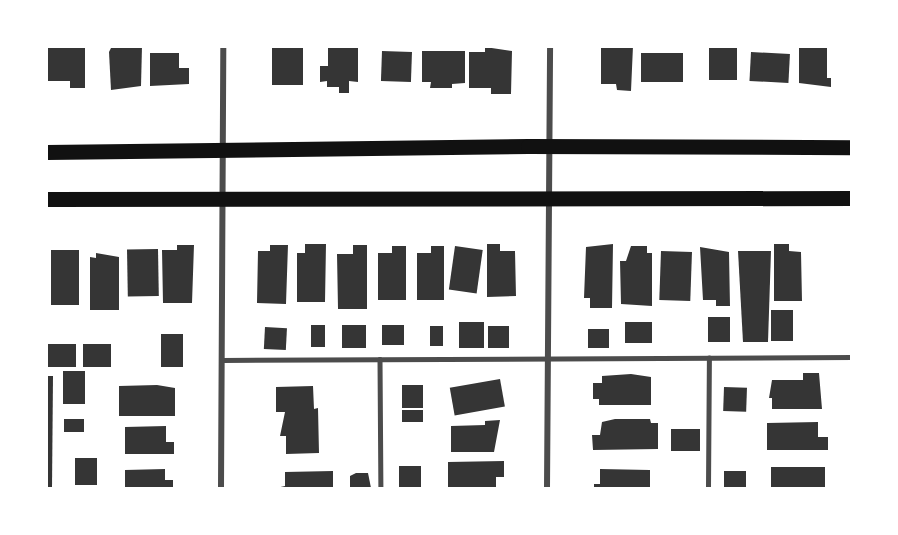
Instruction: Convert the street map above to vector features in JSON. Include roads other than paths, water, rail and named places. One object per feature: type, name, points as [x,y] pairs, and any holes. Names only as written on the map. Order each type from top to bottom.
[{"type":"main road","points":[[46,152],[550,146],[852,147]]},
{"type":"main road","points":[[46,199],[223,196],[852,198]]},
{"type":"street","points":[[221,489],[223,46]]},
{"type":"street","points":[[546,489],[550,46]]},
{"type":"lane","points":[[222,360],[852,357]]},
{"type":"lane","points":[[708,489],[710,358]]},
{"type":"lane","points":[[380,359],[381,489]]}]
